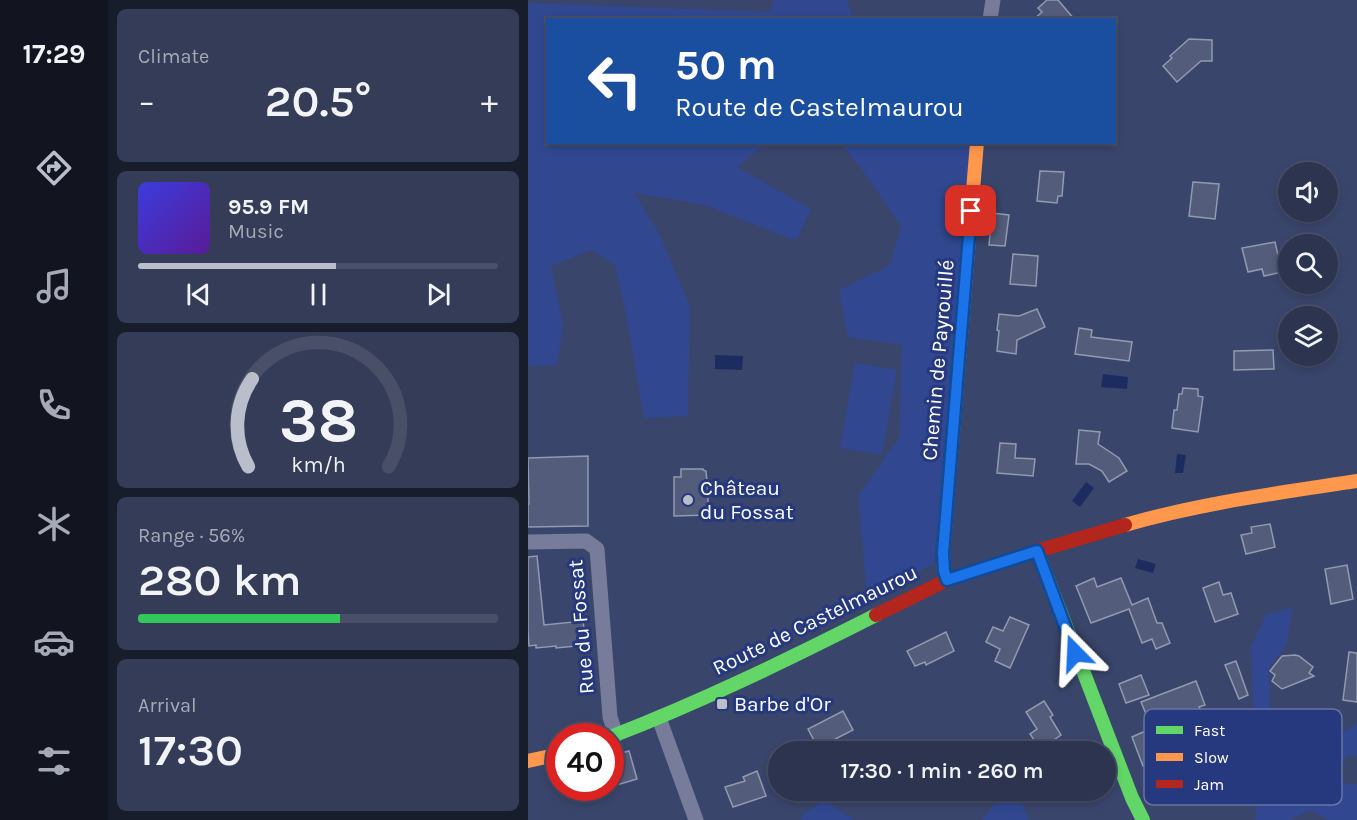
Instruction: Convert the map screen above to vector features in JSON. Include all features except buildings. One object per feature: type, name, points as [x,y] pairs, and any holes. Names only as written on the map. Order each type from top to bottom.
[{"type":"street","points":[[990,18],[993,0]]},
{"type":"street","name":"Chemin de Payrouillé","points":[[947,580],[943,553],[977,144]]},
{"type":"street","name":"Route de Castelmaurou","points":[[624,732],[796,655],[947,580],[1155,516],[1229,501],[1357,481]]},
{"type":"street","name":"Rue du Fossat","points":[[528,542],[586,541],[597,549],[611,723]]},
{"type":"street","points":[[1037,551],[1132,798],[1143,820]]},
{"type":"street","points":[[659,718],[696,820]]},
{"type":"street","points":[[528,760],[546,757]]},
{"type":"shaded area","points":[[773,0],[848,0],[854,18],[546,18],[546,144],[766,144],[737,167],[811,209],[796,241],[705,205],[634,193],[659,233],[690,307],[688,416],[644,418],[615,265],[591,250],[551,266],[563,325],[557,365],[528,366],[528,3],[771,12]]},
{"type":"shaded area","points":[[842,144],[970,144],[934,564],[867,596],[858,496],[899,438],[902,345],[848,337],[839,290],[890,265],[901,226]]},
{"type":"shaded area","points":[[715,355],[743,356],[742,370],[715,369]]},
{"type":"shaded area","points":[[855,363],[897,370],[882,455],[840,448]]},
{"type":"shaded area","points":[[1103,374],[1128,377],[1127,389],[1101,387]]},
{"type":"shaded area","points":[[1177,454],[1186,455],[1183,473],[1175,473]]},
{"type":"shaded area","points":[[1086,482],[1094,488],[1080,507],[1072,501]]},
{"type":"shaded area","points":[[1138,559],[1156,564],[1153,573],[1135,568]]},
{"type":"shaded area","points":[[1292,608],[1287,644],[1269,668],[1270,709],[1253,709],[1251,647],[1266,614]]},
{"type":"shaded area","points":[[1357,723],[1357,757],[1348,755],[1342,763],[1342,733]]},
{"type":"shaded area","points":[[1342,779],[1347,784],[1357,784],[1357,820],[1328,820],[1310,810],[1291,820],[1255,820],[1256,805],[1342,805]]},
{"type":"shaded area","points":[[826,801],[854,820],[802,820],[800,816]]},
{"type":"shaded area","points":[[1021,801],[1029,820],[982,820],[994,805]]},
{"type":"traffic: fast","points":[[1037,551],[1132,798],[1143,820]]},
{"type":"traffic: fast","points":[[624,731],[744,679],[876,615]]},
{"type":"traffic: slow","points":[[947,580],[943,553],[977,144]]},
{"type":"traffic: slow","points":[[1125,525],[1211,505],[1357,481]]},
{"type":"traffic: slow","points":[[528,761],[546,757]]},
{"type":"traffic: jam","points":[[876,615],[947,580],[1125,525]]},
{"type":"place","name":"Château du Fossat","points":[[688,500]]},
{"type":"place","name":"Barbe d'Or","points":[[722,704]]},
{"type":"route","points":[[971,211],[943,553],[944,571],[947,580],[1037,551],[1075,653]]}]
